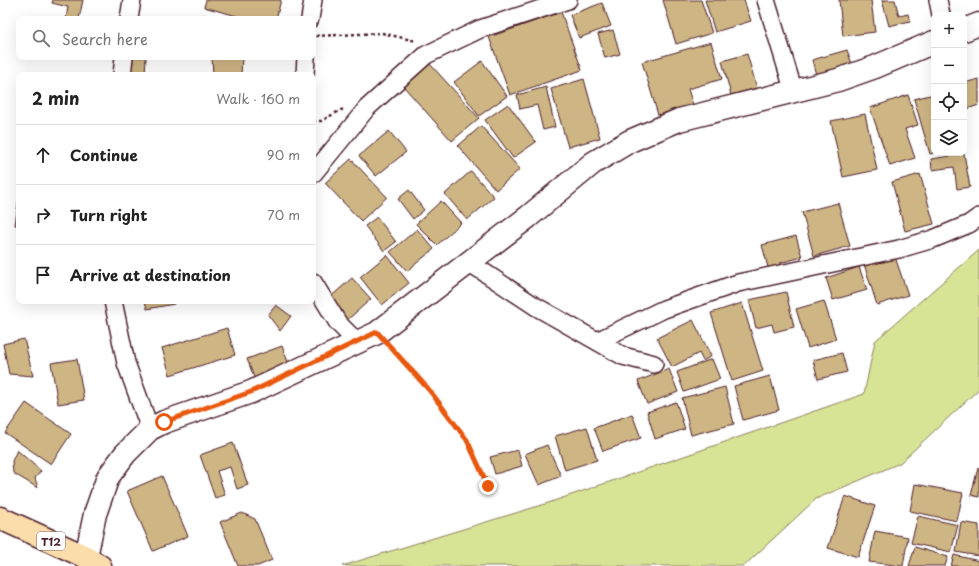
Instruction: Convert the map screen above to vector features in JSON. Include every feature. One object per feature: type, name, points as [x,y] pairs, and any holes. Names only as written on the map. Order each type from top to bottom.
[{"type":"highway","name":"T12","points":[[0,518],[93,562]]},
{"type":"street","points":[[129,16],[132,0]]},
{"type":"street","points":[[310,16],[313,0]]},
{"type":"street","points":[[316,170],[367,108],[426,55],[480,29],[568,0]]},
{"type":"street","points":[[766,0],[794,92]]},
{"type":"street","points":[[938,0],[940,12]]},
{"type":"street","points":[[967,29],[979,24]]},
{"type":"street","points":[[93,562],[95,514],[108,477],[125,454],[150,429],[164,422],[251,392],[358,343],[377,332],[470,263],[593,163],[630,141],[679,120],[794,92],[875,67],[931,43]]},
{"type":"street","points":[[122,72],[124,60]]},
{"type":"street","points":[[305,72],[306,60]]},
{"type":"street","points":[[597,341],[664,308],[738,283],[899,250],[933,239],[969,224],[979,217]]},
{"type":"street","points":[[470,263],[535,306],[623,356],[654,364]]},
{"type":"street","points":[[316,287],[338,323],[358,343]]},
{"type":"street","points":[[114,304],[126,363],[150,429]]},
{"type":"path","points":[[316,36],[382,33],[441,48]]},
{"type":"path","points":[[377,332],[430,391],[467,440],[488,486]]},
{"type":"green space","points":[[979,250],[979,389],[900,463],[816,499],[744,566],[342,566],[545,504],[864,394],[875,341]]},
{"type":"building","points":[[53,0],[83,0],[80,16],[66,16],[68,7],[52,3]]},
{"type":"building","points":[[206,0],[281,0],[277,16],[237,16],[204,7]]},
{"type":"building","points":[[663,0],[701,0],[712,33],[676,44]]},
{"type":"building","points":[[705,0],[744,0],[751,21],[715,32]]},
{"type":"building","points":[[839,0],[871,0],[875,32],[843,36]]},
{"type":"building","points":[[882,0],[895,0],[899,16],[908,14],[910,21],[889,26]]},
{"type":"building","points":[[602,3],[611,26],[579,38],[570,15]]},
{"type":"building","points":[[561,12],[582,70],[510,95],[489,37]]},
{"type":"building","points":[[613,30],[620,54],[605,58],[598,34]]},
{"type":"building","points":[[711,42],[722,79],[688,89],[693,105],[658,115],[642,62]]},
{"type":"building","points":[[847,50],[852,64],[816,75],[812,60]]},
{"type":"building","points":[[747,54],[757,88],[731,95],[722,61]]},
{"type":"building","points":[[129,60],[146,60],[145,72],[129,72]]},
{"type":"building","points":[[212,60],[242,60],[241,72],[213,72]]},
{"type":"building","points":[[482,61],[507,96],[479,116],[454,82]]},
{"type":"building","points":[[430,64],[479,118],[452,141],[404,87]]},
{"type":"building","points":[[584,79],[600,138],[568,147],[551,89]]},
{"type":"building","points":[[979,79],[979,105],[967,109],[967,84],[967,82]]},
{"type":"building","points":[[546,87],[555,127],[543,130],[537,105],[520,109],[517,95]]},
{"type":"building","points":[[908,95],[918,125],[905,129],[915,158],[890,166],[870,108]]},
{"type":"building","points":[[931,95],[931,154],[930,154],[914,99]]},
{"type":"building","points":[[508,104],[536,142],[513,158],[485,120]]},
{"type":"building","points":[[865,114],[877,170],[843,177],[831,121]]},
{"type":"building","points":[[481,126],[520,169],[496,190],[458,146]]},
{"type":"building","points":[[389,131],[406,152],[376,176],[359,156]]},
{"type":"building","points":[[951,156],[964,156],[970,187],[957,189],[954,167],[932,170],[931,159]]},
{"type":"building","points":[[351,159],[387,197],[361,221],[325,183]]},
{"type":"building","points":[[471,171],[494,197],[467,220],[445,194]]},
{"type":"building","points":[[920,174],[934,224],[905,231],[892,182]]},
{"type":"building","points":[[409,190],[424,210],[413,219],[398,199]]},
{"type":"building","points":[[441,201],[461,223],[437,245],[416,224]]},
{"type":"building","points":[[838,203],[850,246],[814,256],[802,212]]},
{"type":"building","points":[[377,217],[396,242],[384,251],[365,226]]},
{"type":"building","points":[[417,229],[434,249],[407,271],[390,252]]},
{"type":"building","points":[[796,236],[802,257],[780,263],[782,272],[770,275],[762,245]]},
{"type":"building","points":[[894,254],[908,295],[877,305],[864,264]]},
{"type":"building","points":[[387,255],[409,283],[382,305],[360,277]]},
{"type":"building","points":[[859,267],[867,290],[833,300],[826,278]]},
{"type":"building","points":[[352,278],[371,299],[346,321],[327,300]]},
{"type":"building","points":[[786,292],[794,327],[774,332],[772,324],[756,328],[749,300]]},
{"type":"building","points":[[824,301],[836,339],[808,348],[796,309]]},
{"type":"building","points":[[742,303],[763,371],[732,381],[711,313]]},
{"type":"building","points":[[146,304],[174,304],[147,309]]},
{"type":"building","points":[[276,305],[291,316],[280,331],[268,315]]},
{"type":"building","points":[[693,320],[711,356],[703,361],[699,353],[672,367],[657,338]]},
{"type":"building","points":[[227,328],[235,355],[170,375],[162,348]]},
{"type":"building","points":[[24,339],[33,376],[9,374],[3,344]]},
{"type":"building","points":[[282,346],[292,372],[257,385],[247,359]]},
{"type":"building","points":[[842,353],[847,372],[818,379],[813,360]]},
{"type":"building","points":[[77,359],[84,400],[58,404],[51,363]]},
{"type":"building","points":[[712,359],[720,379],[684,392],[677,372]]},
{"type":"building","points":[[669,369],[678,392],[647,404],[638,381]]},
{"type":"building","points":[[770,376],[779,410],[743,420],[734,386]]},
{"type":"building","points":[[725,387],[734,424],[691,435],[682,398]]},
{"type":"building","points":[[676,402],[685,429],[655,439],[647,412]]},
{"type":"building","points":[[26,403],[71,434],[51,464],[5,433]]},
{"type":"building","points":[[632,414],[641,438],[603,451],[594,428]]},
{"type":"building","points":[[587,427],[597,460],[565,470],[555,436]]},
{"type":"building","points":[[233,443],[248,485],[237,489],[230,467],[217,471],[225,495],[215,498],[200,455]]},
{"type":"building","points":[[547,445],[561,476],[539,485],[525,454]]},
{"type":"building","points":[[17,450],[41,471],[35,478],[38,488],[13,473],[12,461]]},
{"type":"building","points":[[518,450],[522,466],[495,474],[490,457]]},
{"type":"building","points":[[978,468],[979,469],[979,497],[971,495]]},
{"type":"building","points":[[162,476],[188,536],[153,551],[127,491]]},
{"type":"building","points":[[915,484],[963,493],[957,521],[910,511]]},
{"type":"building","points":[[845,496],[875,506],[858,557],[828,548]]},
{"type":"building","points":[[242,513],[255,519],[272,560],[258,566],[238,566],[220,522]]},
{"type":"building","points":[[918,516],[958,525],[951,552],[911,543]]},
{"type":"building","points":[[961,522],[979,525],[979,556],[956,552]]},
{"type":"building","points":[[875,531],[908,537],[903,566],[869,562]]},
{"type":"building","points":[[915,547],[948,557],[945,566],[909,566]]},
{"type":"building","points":[[954,555],[979,561],[979,566],[951,566]]},
{"type":"route","points":[[164,422],[251,392],[358,343],[377,332],[430,391],[467,440],[488,486]]}]
